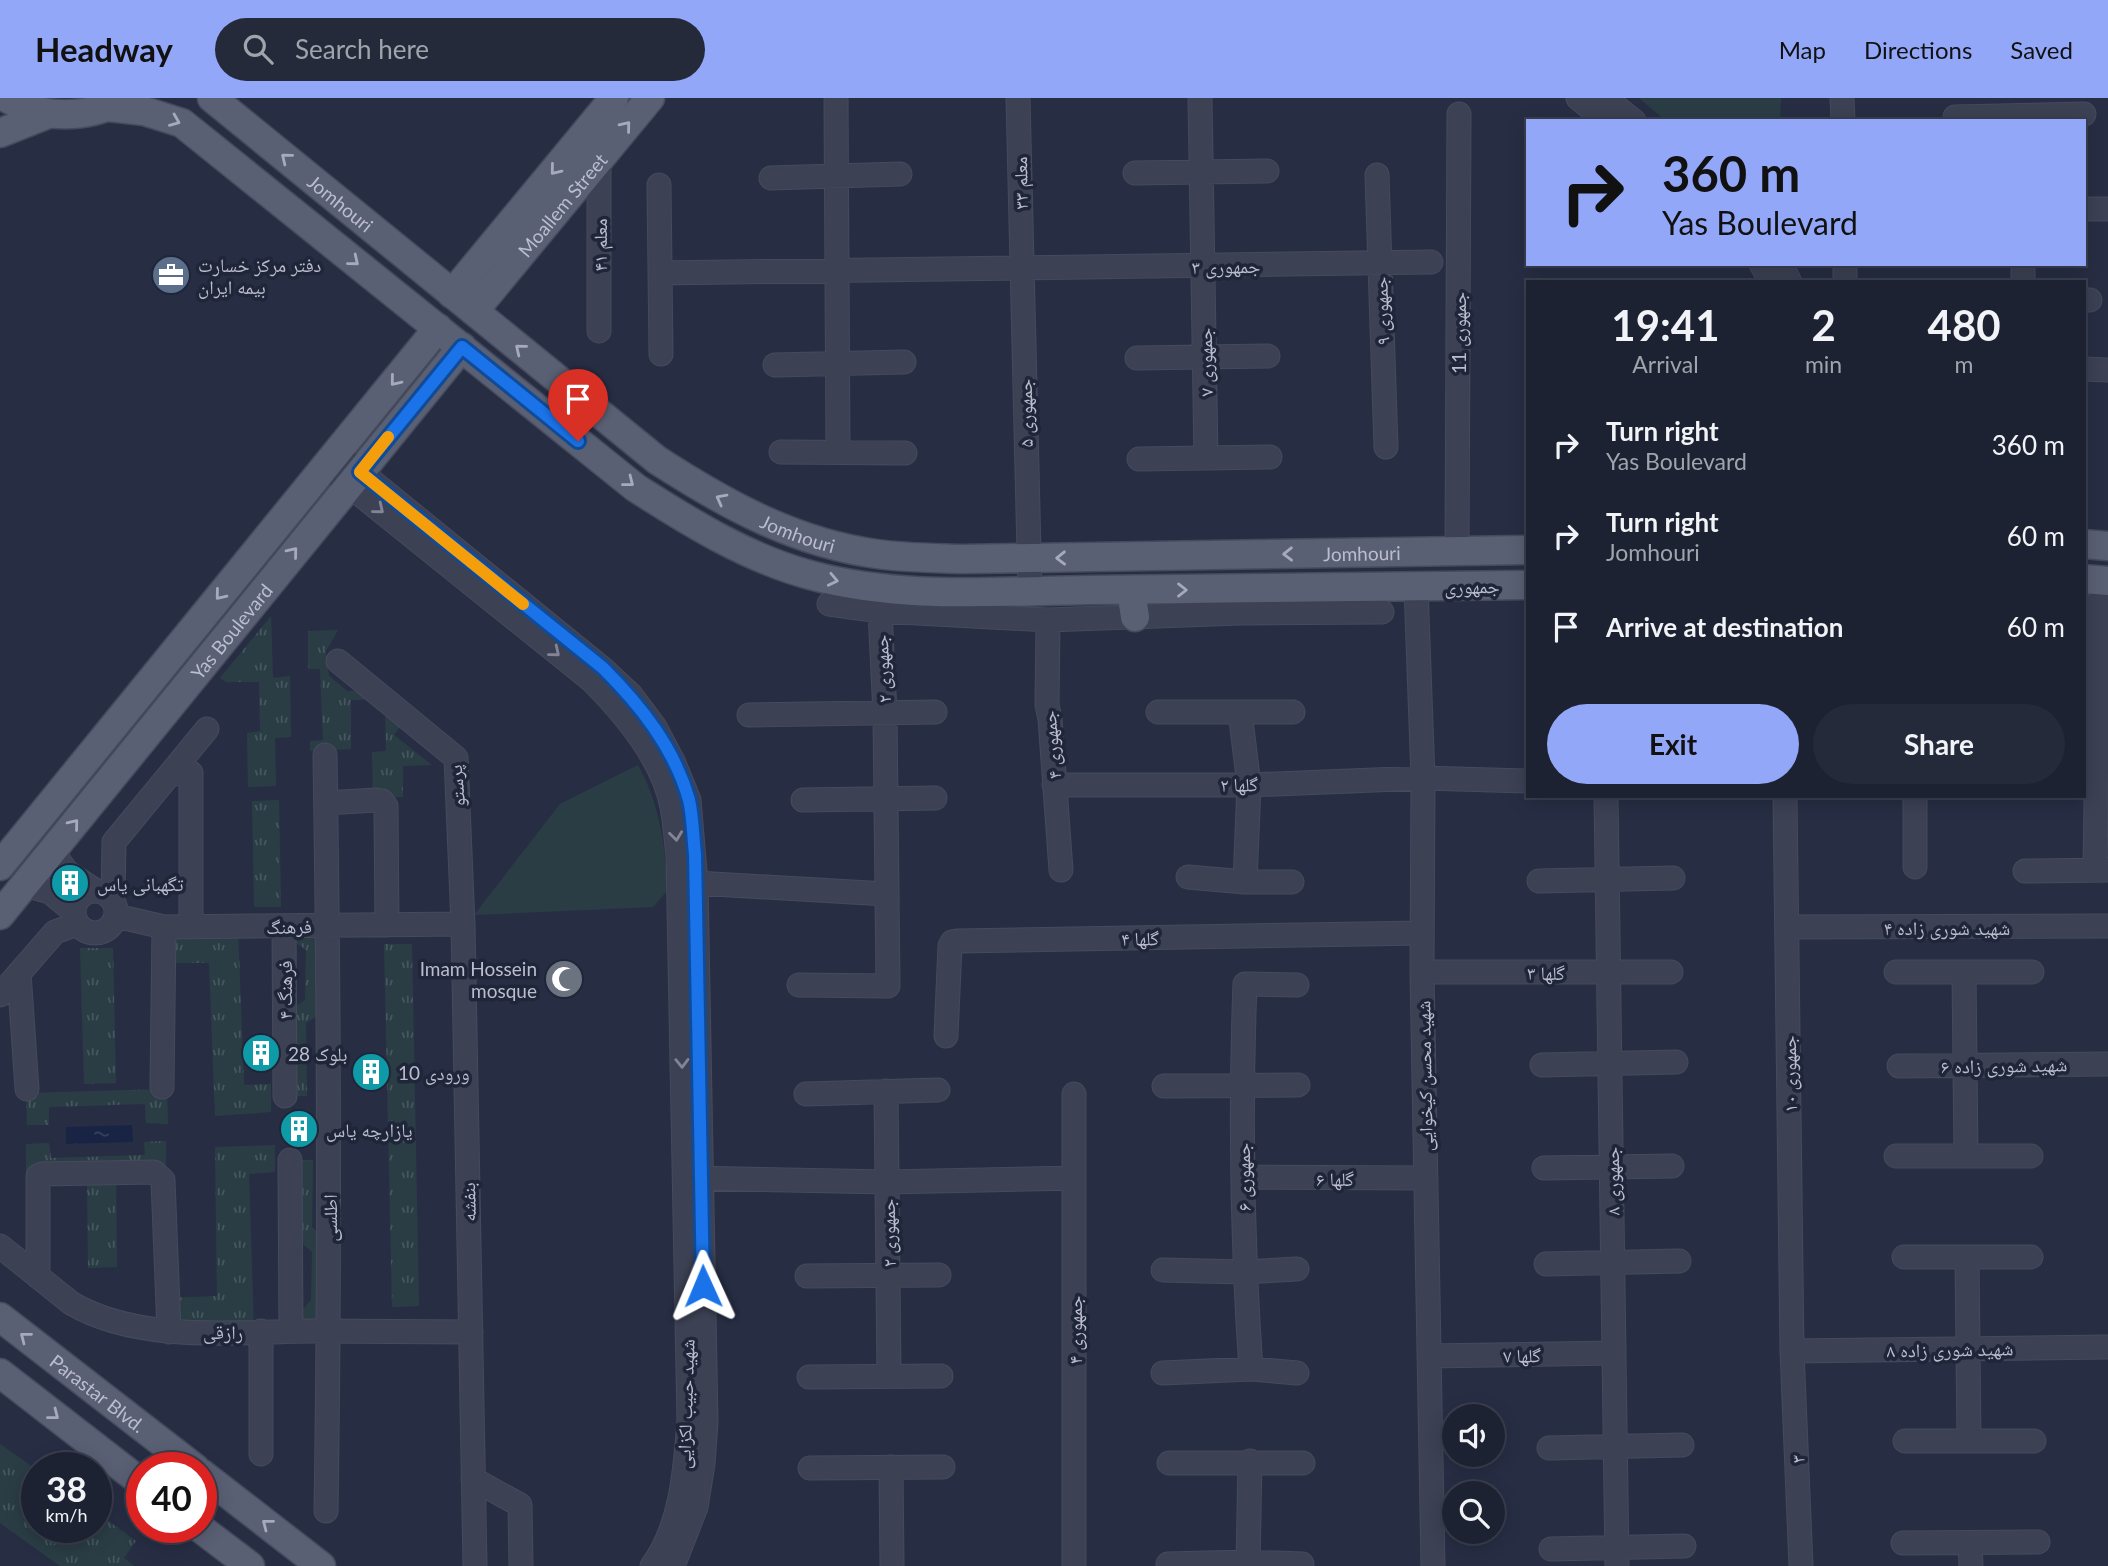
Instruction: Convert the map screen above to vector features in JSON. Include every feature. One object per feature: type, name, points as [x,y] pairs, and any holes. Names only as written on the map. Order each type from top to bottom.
[{"type":"main road","points":[[7,98],[19,105],[48,114]]},
{"type":"main road","name":"Jomhouri","points":[[212,98],[657,460],[707,492],[760,520],[819,542],[877,554],[963,559],[1526,550]]},
{"type":"main road","name":"Moallem Street","points":[[463,303],[614,98]]},
{"type":"main road","name":"Moallem Street","points":[[463,303],[599,159],[650,98]]},
{"type":"main road","name":"Jomhouri","points":[[48,114],[79,114],[118,103],[182,123],[636,488],[690,522],[746,551],[809,575],[879,589],[962,594],[1030,593],[1133,604],[1416,587]]},
{"type":"main road","points":[[0,133],[48,114]]},
{"type":"main road","name":"Yas Boulevard","points":[[0,866],[438,328]]},
{"type":"main road","name":"Yas Boulevard","points":[[0,915],[462,347]]},
{"type":"main road","points":[[2086,544],[2108,546]]},
{"type":"main road","points":[[248,560],[272,578]]},
{"type":"main road","name":"جمهوری","points":[[1416,587],[1526,585]]},
{"type":"main road","name":"Parastar Blvd.","points":[[0,1317],[175,1452]]},
{"type":"main road","points":[[0,1373],[126,1464]]},
{"type":"main road","points":[[158,1452],[164,1443]]},
{"type":"main road","points":[[217,1485],[321,1566]]},
{"type":"main road","points":[[217,1541],[250,1566]]},
{"type":"street","points":[[836,98],[838,452]]},
{"type":"street","name":"معلم ۳۳","points":[[1018,98],[1022,268]]},
{"type":"street","name":"جمهوری ۷","points":[[1200,98],[1206,458]]},
{"type":"street","points":[[1577,98],[1603,119]]},
{"type":"street","points":[[1605,98],[1631,119]]},
{"type":"street","points":[[1842,98],[1843,119]]},
{"type":"street","points":[[1955,117],[2021,111],[2084,114]]},
{"type":"street","name":"جمهوری 11","points":[[1457,551],[1459,114]]},
{"type":"street","name":"معلم ۴۱","points":[[599,159],[599,331]]},
{"type":"street","points":[[1136,173],[1267,171]]},
{"type":"street","points":[[771,178],[900,174]]},
{"type":"street","name":"جمهوری ۹","points":[[1377,176],[1386,447]]},
{"type":"street","points":[[659,185],[661,355]]},
{"type":"street","points":[[2086,209],[2108,209]]},
{"type":"street","name":"جمهوری ۳","points":[[660,273],[1431,262]]},
{"type":"street","name":"جمهوری ۵","points":[[1022,268],[1030,593]]},
{"type":"street","points":[[1137,358],[1268,356]]},
{"type":"street","points":[[775,365],[904,362]]},
{"type":"street","points":[[2086,369],[2108,370]]},
{"type":"street","points":[[781,452],[905,453]]},
{"type":"street","points":[[1139,459],[1270,457]]},
{"type":"street","name":"شهید حبیب لکزایی","points":[[331,459],[591,680],[618,707],[640,737],[657,768],[672,805],[688,914],[700,1178],[705,1432],[696,1507],[673,1566]]},
{"type":"street","name":"شهید حبیب لکزایی","points":[[354,478],[603,668],[631,695],[655,727],[689,800],[696,883],[688,914]]},
{"type":"street","name":"شهید محسن کیخوایی","points":[[1416,587],[1423,778],[1422,972],[1433,1566]]},
{"type":"street","points":[[2025,871],[2102,870],[2096,776],[2097,587]]},
{"type":"street","points":[[829,604],[880,611],[1048,620],[1133,604],[1382,611]]},
{"type":"street","name":"جمهوری ۲","points":[[799,985],[888,986],[885,714],[880,611]]},
{"type":"street","name":"جمهوری ۴","points":[[1048,620],[1046,705],[1050,719],[1061,870]]},
{"type":"street","name":"پرستو","points":[[338,661],[456,758],[463,924]]},
{"type":"street","points":[[749,715],[934,712]]},
{"type":"street","points":[[1158,712],[1293,712]]},
{"type":"street","points":[[1240,712],[1249,785],[1245,882]]},
{"type":"street","points":[[24,885],[50,892],[76,918],[82,929],[96,933],[108,928],[114,842],[207,729]]},
{"type":"street","name":"اطلسی","points":[[325,755],[329,1331],[326,1511]]},
{"type":"street","points":[[170,774],[191,774],[191,928]]},
{"type":"street","name":"گلها ۲","points":[[1054,785],[1249,785],[1423,778],[1526,781]]},
{"type":"street","points":[[803,800],[935,797]]},
{"type":"street","name":"جمهوری ۸","points":[[1606,798],[1617,1557]]},
{"type":"street","name":"جمهوری ۱۰","points":[[1785,798],[1792,1351]]},
{"type":"street","points":[[1915,798],[1916,867]]},
{"type":"street","points":[[326,803],[376,800],[382,801],[386,806],[387,925]]},
{"type":"street","points":[[52,851],[67,872],[108,903]]},
{"type":"street","points":[[1188,877],[1245,882],[1292,882]]},
{"type":"street","points":[[1539,881],[1673,878]]},
{"type":"street","points":[[696,883],[886,894]]},
{"type":"street","points":[[76,918],[75,906],[83,895],[108,903]]},
{"type":"street","name":"فرهنگ","points":[[108,903],[164,927],[463,924]]},
{"type":"street","points":[[0,995],[55,932],[76,918]]},
{"type":"street","name":"بنفشه","points":[[463,924],[475,1566]]},
{"type":"street","name":"فرهنگ ۴","points":[[284,926],[285,1096]]},
{"type":"street","name":"شهید شوری زاده ۴","points":[[1787,927],[2108,926]]},
{"type":"street","points":[[162,1087],[164,927]]},
{"type":"street","name":"گلها ۴","points":[[946,1036],[952,942],[1422,933]]},
{"type":"street","name":"گلها ۳","points":[[1422,972],[1671,972]]},
{"type":"street","points":[[1896,972],[2032,972]]},
{"type":"street","points":[[1964,972],[1966,1156]]},
{"type":"street","points":[[19,973],[27,1090]]},
{"type":"street","name":"جمهوری ۶","points":[[1251,1370],[1244,1272],[1241,1087],[1245,984],[1297,985]]},
{"type":"street","points":[[1542,1065],[1676,1062]]},
{"type":"street","name":"شهید شوری زاده ۶","points":[[1899,1066],[2108,1064]]},
{"type":"street","points":[[1164,1086],[1298,1086]]},
{"type":"street","points":[[806,1094],[938,1090]]},
{"type":"street","name":"جمهوری ۲","points":[[886,1091],[889,1375]]},
{"type":"street","name":"جمهوری ۴","points":[[1074,1094],[1074,1566]]},
{"type":"street","points":[[1896,1156],[2031,1156]]},
{"type":"street","points":[[290,1160],[291,1331]]},
{"type":"street","points":[[1544,1168],[1672,1166]]},
{"type":"street","points":[[38,1277],[38,1176],[154,1171],[163,1180],[169,1332]]},
{"type":"street","name":"گلها ۶","points":[[1244,1177],[1426,1178]]},
{"type":"street","points":[[683,1566],[706,1496],[714,1458],[700,1178],[887,1182],[1074,1178]]},
{"type":"street","name":"شهید حبیب لکزایی","points":[[652,1566],[662,1553],[679,1503],[686,1462],[700,1178]]},
{"type":"street","name":"رازقی","points":[[0,1245],[80,1308],[120,1322],[169,1332],[471,1332]]},
{"type":"street","points":[[1904,1257],[2031,1257]]},
{"type":"street","points":[[1967,1257],[1969,1441]]},
{"type":"street","points":[[1546,1264],[1679,1261]]},
{"type":"street","points":[[1163,1270],[1244,1272],[1297,1269]]},
{"type":"street","points":[[807,1276],[939,1275]]},
{"type":"street","points":[[261,1331],[261,1454]]},
{"type":"street","name":"شهید شوری زاده ۸","points":[[1792,1351],[2108,1347]]},
{"type":"street","name":"۳","points":[[1792,1351],[1801,1566]]},
{"type":"street","name":"گلها ۷","points":[[1429,1356],[1614,1353]]},
{"type":"street","points":[[1163,1373],[1251,1370],[1297,1373]]},
{"type":"street","points":[[809,1377],[941,1376]]},
{"type":"street","points":[[1905,1441],[2035,1441]]},
{"type":"street","points":[[1549,1448],[1682,1445]]},
{"type":"street","points":[[1248,1564],[1250,1461]]},
{"type":"street","points":[[1169,1463],[1303,1463]]},
{"type":"street","points":[[891,1467],[892,1566]]},
{"type":"street","points":[[810,1468],[943,1467]]},
{"type":"street","points":[[473,1479],[520,1505],[521,1566]]},
{"type":"street","points":[[1970,1542],[1970,1566]]},
{"type":"street","points":[[1903,1543],[2038,1542]]},
{"type":"street","points":[[1550,1549],[1617,1557],[1684,1546]]},
{"type":"street","points":[[1168,1564],[1302,1564]]},
{"type":"green space","points":[[1639,98],[1781,98],[1780,119],[1664,119]]},
{"type":"green space","points":[[271,616],[273,678],[290,676],[291,737],[275,738],[276,786],[248,787],[247,733],[260,731],[259,682],[226,682],[220,678]]},
{"type":"green space","points":[[338,630],[326,651],[329,676],[347,691],[368,690],[380,699],[351,700],[351,749],[310,751],[310,741],[323,740],[320,669],[308,669],[308,631]]},
{"type":"green space","points":[[385,703],[405,720],[394,735],[432,765],[403,766],[403,797],[373,797],[372,752],[386,751]]},
{"type":"green space","points":[[638,765],[657,811],[665,858],[667,891],[653,907],[474,915],[560,804]]},
{"type":"green space","points":[[279,800],[281,907],[254,907],[252,801]]},
{"type":"green space","points":[[328,926],[327,1010],[306,1023],[307,1096],[285,1096],[284,1014],[305,1000],[306,950],[284,934]]},
{"type":"green space","points":[[164,927],[238,927],[244,1085],[271,1084],[271,1112],[215,1116],[209,963],[163,963]]},
{"type":"green space","points":[[384,944],[412,944],[419,1306],[392,1307]]},
{"type":"green space","points":[[80,948],[113,948],[116,1083],[84,1084]]},
{"type":"green space","points":[[167,1089],[168,1124],[146,1123],[145,1104],[49,1107],[49,1125],[27,1125],[26,1093]]},
{"type":"green space","points":[[166,1141],[166,1171],[26,1173],[26,1144],[49,1143],[51,1158],[145,1155],[144,1142]]},
{"type":"green space","points":[[275,1145],[275,1172],[249,1174],[254,1331],[169,1332],[168,1298],[217,1296],[215,1147]]},
{"type":"green space","points":[[290,1160],[313,1160],[312,1227],[329,1244],[329,1331],[291,1323],[311,1300],[312,1252],[290,1233]]},
{"type":"green space","points":[[116,1177],[117,1267],[88,1268],[87,1179]]},
{"type":"green space","points":[[0,1444],[21,1459],[21,1538],[0,1523]]},
{"type":"green space","points":[[112,1524],[126,1534],[126,1543],[135,1543],[124,1558],[134,1566],[60,1566],[28,1543],[112,1543]]},
{"type":"water","points":[[132,1125],[133,1142],[66,1144],[66,1127]]},
{"type":"slow traffic","points":[[388,437],[360,472],[523,604]]},
{"type":"place","name":"دفتر مرکز خسارت بیمه ایران","points":[[171,275]]},
{"type":"place","name":"تگهبانی یاس","points":[[70,883]]},
{"type":"place","name":"Imam Hossein mosque","points":[[564,979]]},
{"type":"place","name":"بلوک 28","points":[[261,1053]]},
{"type":"place","name":"ورودی 10","points":[[371,1072]]},
{"type":"place","name":"یازارچه یاس","points":[[299,1129]]},
{"type":"route","points":[[578,441],[462,347],[360,472],[603,668],[631,695],[655,727],[673,761],[689,800],[695,854],[703,1286]]}]
